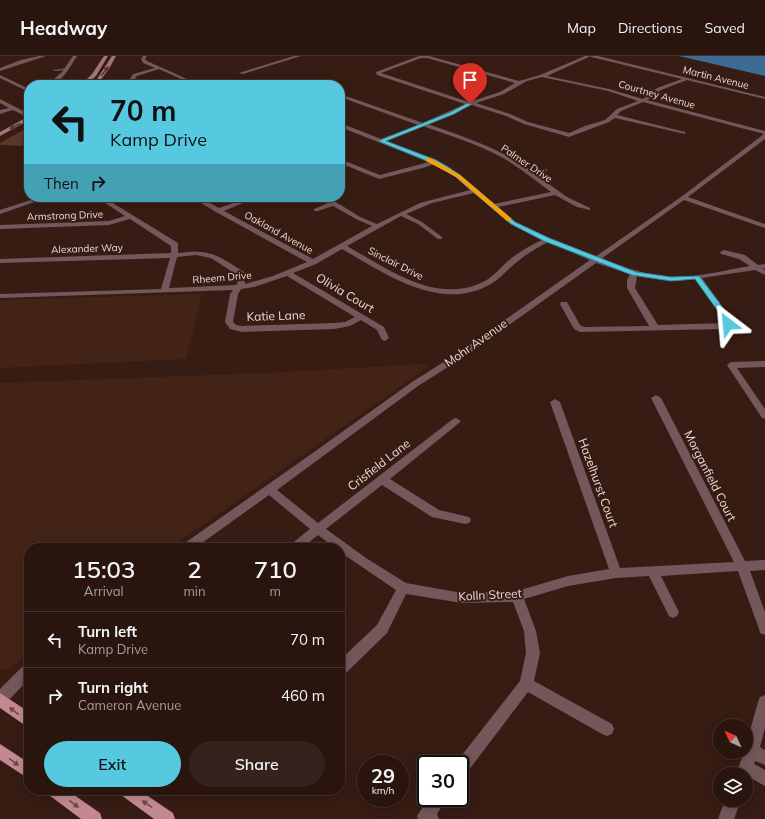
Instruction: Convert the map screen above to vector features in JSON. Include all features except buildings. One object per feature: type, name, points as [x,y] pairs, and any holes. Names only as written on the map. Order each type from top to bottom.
[{"type":"main road","points":[[88,80],[94,75],[106,56]]},
{"type":"main road","points":[[97,80],[107,69],[114,56]]},
{"type":"main road","points":[[0,134],[24,120]]},
{"type":"main road","points":[[0,140],[24,127]]},
{"type":"main road","points":[[0,699],[24,717]]},
{"type":"main road","points":[[0,751],[24,768]]},
{"type":"main road","points":[[61,795],[94,819]]},
{"type":"main road","points":[[133,795],[167,819]]},
{"type":"street","points":[[0,70],[23,61],[44,56]]},
{"type":"street","points":[[54,80],[66,69],[74,56]]},
{"type":"street","points":[[145,56],[145,62],[186,79],[184,80]]},
{"type":"street","points":[[241,73],[300,56]]},
{"type":"street","points":[[381,141],[452,113],[470,103],[502,92],[519,83],[542,76],[589,56]]},
{"type":"street","name":"Martin Avenue","points":[[593,56],[765,98]]},
{"type":"street","points":[[519,83],[427,57],[421,57],[378,72],[379,74],[470,103],[526,123],[569,135],[614,116],[625,107],[644,100],[665,86],[687,79]]},
{"type":"street","points":[[132,80],[135,75],[159,68]]},
{"type":"street","points":[[55,70],[66,69]]},
{"type":"street","points":[[0,76],[24,88]]},
{"type":"street","name":"Courtney Avenue","points":[[542,76],[609,90],[674,110],[719,120],[765,134]]},
{"type":"street","name":"Palmer Drive","points":[[345,97],[424,124],[499,153],[555,193],[575,205],[588,209]]},
{"type":"street","points":[[0,101],[24,114]]},
{"type":"street","points":[[0,112],[14,108]]},
{"type":"street","points":[[614,116],[683,133]]},
{"type":"street","points":[[345,128],[434,162],[458,176],[513,223],[546,240],[634,274],[671,279],[697,277],[765,266]]},
{"type":"street","name":"Mohr Avenue","points":[[193,543],[415,384],[461,355],[683,198],[765,134]]},
{"type":"street","points":[[345,163],[379,178],[421,168],[434,162]]},
{"type":"street","points":[[529,173],[545,170]]},
{"type":"street","name":"Rheem Drive","points":[[0,296],[239,288],[258,284],[288,274],[343,247],[401,214],[428,202],[474,191]]},
{"type":"street","points":[[492,206],[555,193]]},
{"type":"street","points":[[683,198],[764,224]]},
{"type":"street","points":[[0,212],[31,202]]},
{"type":"street","points":[[107,202],[175,245],[174,255],[164,291]]},
{"type":"street","name":"Oakland Avenue","points":[[203,202],[312,262]]},
{"type":"street","points":[[218,211],[241,202]]},
{"type":"street","points":[[316,210],[333,203],[358,218],[378,226]]},
{"type":"street","points":[[401,214],[420,223],[440,238]]},
{"type":"street","name":"Armstrong Drive","points":[[0,227],[109,223],[130,217]]},
{"type":"street","name":"Sinclair Drive","points":[[343,247],[416,286],[452,292],[465,291],[486,284],[516,259],[546,240]]},
{"type":"street","points":[[724,252],[742,257],[765,273]]},
{"type":"street","name":"Alexander Way","points":[[0,261],[196,254],[213,256],[241,274],[242,282],[239,288]]},
{"type":"street","name":"Olivia Court","points":[[288,274],[381,329],[385,338]]},
{"type":"street","points":[[634,274],[630,280],[631,288],[655,328]]},
{"type":"street","points":[[564,304],[577,327],[584,330],[724,326],[728,324],[729,321],[697,277]]},
{"type":"street","name":"Katie Lane","points":[[239,288],[234,294],[229,322],[233,327],[242,329],[334,326],[346,324],[362,317]]},
{"type":"street","points":[[765,364],[731,365],[765,416]]},
{"type":"street","name":"Morganfield Court","points":[[656,398],[742,566],[765,629]]},
{"type":"street","name":"Hazelhurst Court","points":[[556,402],[616,573]]},
{"type":"street","name":"Crisfield Lane","points":[[300,543],[456,421]]},
{"type":"street","points":[[382,479],[436,514],[465,520]]},
{"type":"street","name":"Kolln Street","points":[[269,489],[337,543]]},
{"type":"street","name":"Kolln Street","points":[[345,549],[403,588],[462,598],[518,596],[568,581],[616,573],[765,565]]},
{"type":"street","points":[[653,572],[673,612]]},
{"type":"street","points":[[345,664],[382,629],[403,588]]},
{"type":"street","points":[[469,758],[526,684],[533,653],[530,631],[518,596]]},
{"type":"street","points":[[0,699],[24,675]]},
{"type":"street","points":[[526,684],[607,729]]},
{"type":"street","points":[[748,767],[759,754],[765,702]]},
{"type":"street","points":[[753,773],[765,778]]},
{"type":"street","points":[[428,817],[434,807]]},
{"type":"street","points":[[726,819],[730,807]]},
{"type":"shaded area","points":[[24,130],[24,146],[0,145],[0,143]]},
{"type":"shaded area","points":[[202,294],[186,359],[0,368],[0,300]]},
{"type":"shaded area","points":[[423,364],[428,367],[177,543],[24,543],[24,658],[12,667],[0,671],[0,383],[265,373]]},
{"type":"water","points":[[679,56],[765,56],[765,76]]},
{"type":"slow traffic","points":[[428,159],[458,176],[509,220]]},
{"type":"route","points":[[470,104],[452,113],[381,141],[446,168],[458,176],[513,223],[546,240],[634,274],[671,279],[697,277],[729,321],[728,324]]}]
